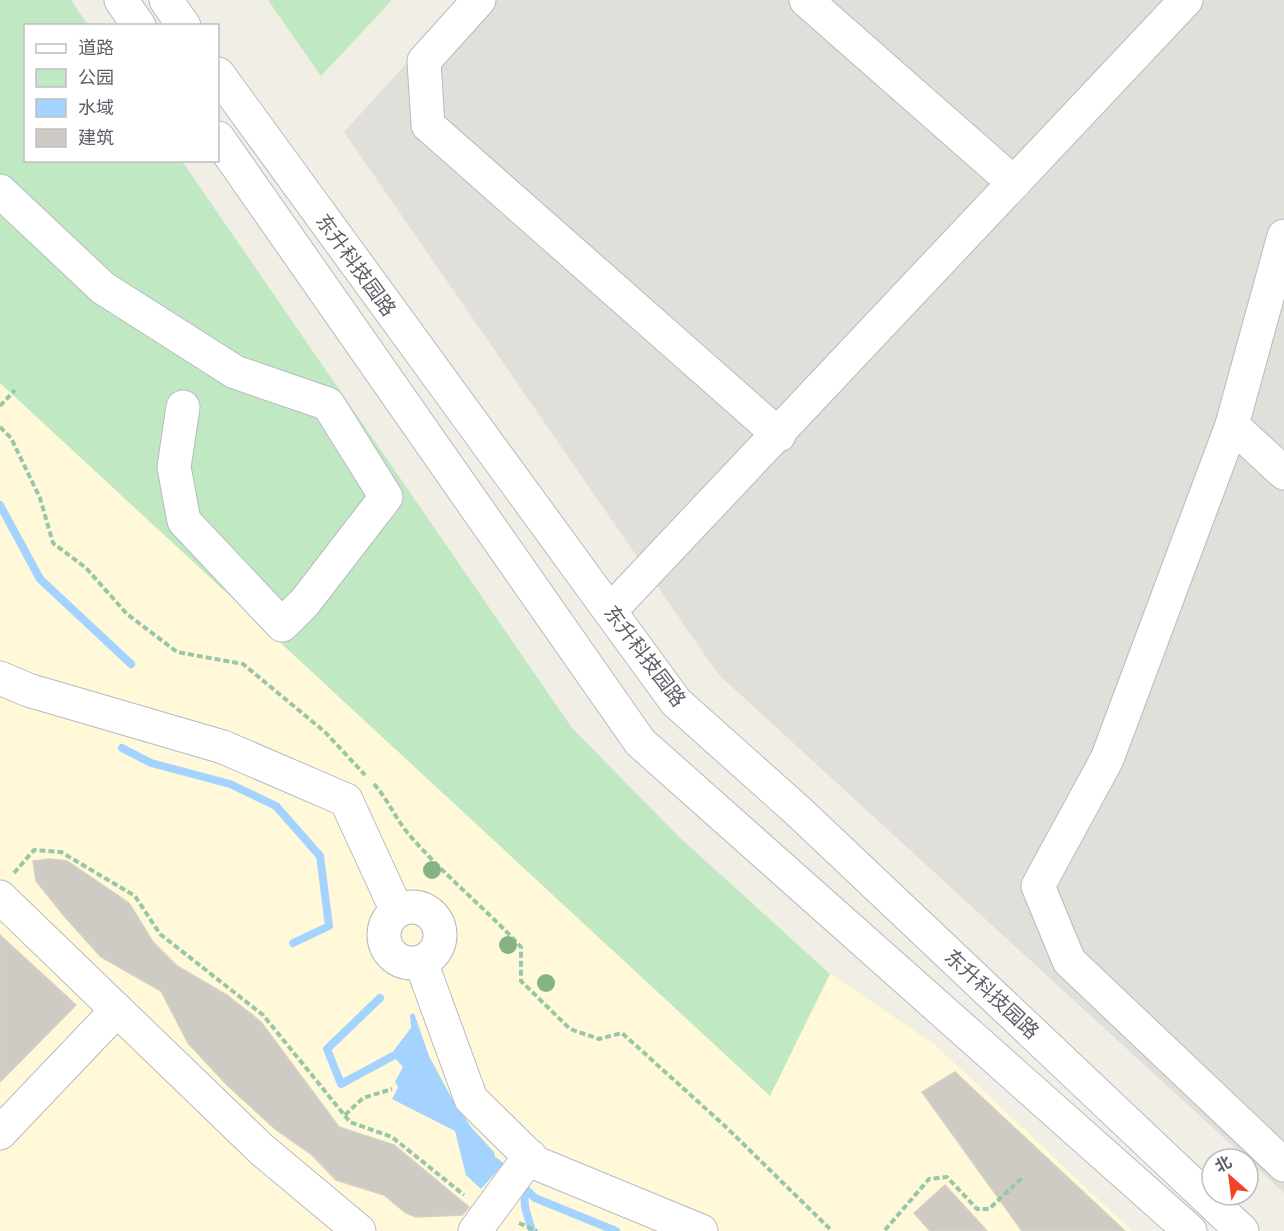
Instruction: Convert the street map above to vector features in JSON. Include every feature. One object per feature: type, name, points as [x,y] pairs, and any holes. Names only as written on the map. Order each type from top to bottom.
[{"type":"street","points":[[121,0],[138,24]]},
{"type":"street","points":[[166,0],[183,24]]},
{"type":"street","points":[[479,0],[424,61],[428,125],[779,435]]},
{"type":"street","points":[[806,0],[1014,183]]},
{"type":"street","points":[[611,610],[779,435],[1185,0]]},
{"type":"street","name":"东升科技园路","points":[[219,75],[676,702],[798,812],[1242,1231]]},
{"type":"street","name":"东升科技园路","points":[[219,139],[640,742],[1190,1231]]},
{"type":"street","points":[[0,191],[103,288],[235,372],[328,404],[386,497],[306,602],[282,625],[184,521],[174,467],[183,407]]},
{"type":"street","points":[[1284,236],[1232,425],[1107,759],[1038,886],[1069,961],[1284,1165]]},
{"type":"street","points":[[1232,425],[1284,473]]},
{"type":"street","points":[[0,678],[28,690],[223,747],[346,800],[397,911],[416,908],[426,910],[438,925],[440,940],[436,949],[430,957],[421,962],[471,1099],[527,1160],[701,1231]]},
{"type":"street","points":[[5,887],[117,1010],[261,1149],[359,1231]]},
{"type":"street","points":[[0,1133],[117,1010]]},
{"type":"street","points":[[488,1214],[527,1160]]},
{"type":"path","points":[[0,406],[15,390]]},
{"type":"path","points":[[0,428],[11,438],[40,498],[53,543],[86,568],[127,614],[177,652],[243,664],[325,732],[383,794],[408,834],[439,869],[486,910],[521,948],[521,981],[570,1029],[599,1039],[622,1034],[726,1128],[832,1231]]},
{"type":"path","points":[[5,887],[34,850],[62,852],[135,896],[160,934],[264,1015],[350,1122],[392,1137],[488,1214],[537,1231]]},
{"type":"path","points":[[345,1115],[363,1098],[392,1089]]},
{"type":"path","points":[[886,1231],[930,1179],[947,1177],[978,1209],[989,1209],[1023,1177]]},
{"type":"shaded area","points":[[464,0],[1284,0],[1284,1193],[1260,1171],[1260,1147],[1234,1147],[718,674],[344,132]]},
{"type":"shaded area","points":[[0,383],[769,1095],[830,974],[934,1044],[1132,1231],[0,1231]]},
{"type":"green space","points":[[0,0],[71,0],[87,24],[24,24],[24,162],[183,162],[572,728],[678,836],[830,974],[770,1096],[0,383]]},
{"type":"green space","points":[[268,0],[392,0],[321,76]]},
{"type":"water","points":[[414,1013],[429,1056],[451,1097],[471,1127],[494,1152],[498,1170],[481,1189],[466,1175],[455,1131],[392,1099],[398,1087],[395,1082],[403,1067],[391,1054],[411,1028],[410,1015]]},
{"type":"building","points":[[50,859],[67,861],[129,903],[153,942],[177,966],[227,995],[261,1022],[339,1127],[394,1145],[469,1207],[462,1215],[416,1217],[406,1213],[384,1195],[336,1180],[312,1155],[275,1129],[227,1085],[188,1043],[161,991],[101,957],[65,917],[36,881],[33,861]]},
{"type":"building","points":[[0,935],[76,1005],[0,1082]]},
{"type":"building","points":[[955,1072],[1125,1231],[1022,1231],[922,1092]]},
{"type":"building","points":[[945,1185],[987,1231],[930,1231],[914,1213]]},
{"type":"waterway","points":[[0,505],[40,579],[131,664]]},
{"type":"waterway","points":[[122,748],[151,763],[230,784],[276,806],[320,856],[329,926],[293,943]]},
{"type":"waterway","points":[[380,998],[327,1049],[341,1084],[393,1056]]},
{"type":"waterway","points":[[496,1162],[508,1173]]},
{"type":"waterway","points":[[518,1182],[535,1198],[616,1231]]},
{"type":"waterway","points":[[524,1188],[525,1207],[532,1231]]}]
